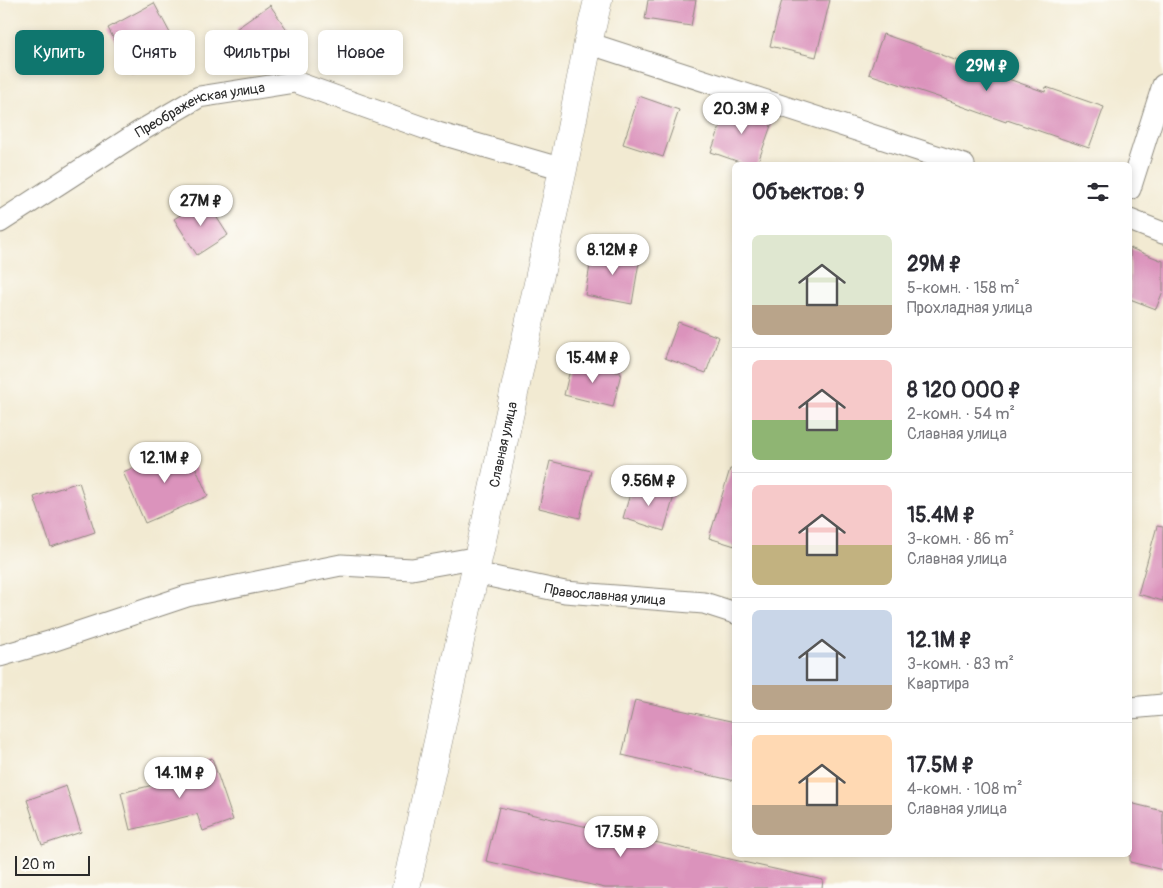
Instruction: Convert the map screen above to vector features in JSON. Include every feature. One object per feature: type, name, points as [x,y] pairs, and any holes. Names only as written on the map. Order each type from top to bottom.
[{"type":"street","name":"Славная улица","points":[[406,888],[563,169],[598,0]]},
{"type":"street","points":[[588,42],[955,162]]},
{"type":"street","name":"Преображенская улица","points":[[0,222],[139,132],[199,97],[295,82],[438,133],[563,169]]},
{"type":"street","points":[[1132,182],[1163,85]]},
{"type":"street","points":[[1132,221],[1163,233]]},
{"type":"street","points":[[0,656],[52,641],[187,596],[341,565],[412,568],[477,565]]},
{"type":"street","name":"Православная улица","points":[[477,565],[565,592],[704,603],[732,612]]},
{"type":"street","points":[[1132,708],[1163,705]]},
{"type":"building","points":[[648,0],[696,0],[691,26],[645,19]]},
{"type":"building","points":[[782,0],[830,0],[816,57],[770,46]]},
{"type":"building","points":[[154,3],[168,30],[114,30],[114,39],[108,28]]},
{"type":"building","points":[[270,5],[287,30],[237,30]]},
{"type":"building","points":[[883,34],[1045,92],[1046,87],[1104,107],[1089,148],[1007,120],[1006,122],[869,74]]},
{"type":"building","points":[[639,96],[679,110],[663,157],[623,144]]},
{"type":"building","points":[[729,102],[774,117],[758,162],[739,162],[711,152]]},
{"type":"building","points":[[205,199],[228,235],[197,255],[174,219]]},
{"type":"building","points":[[593,248],[640,256],[632,304],[585,295]]},
{"type":"building","points":[[1132,249],[1163,261],[1163,291],[1156,309],[1132,300]]},
{"type":"building","points":[[678,322],[719,337],[706,373],[665,358]]},
{"type":"building","points":[[572,361],[621,373],[613,407],[564,395]]},
{"type":"building","points":[[186,446],[208,496],[145,523],[123,472]]},
{"type":"building","points":[[550,461],[591,471],[580,518],[539,508]]},
{"type":"building","points":[[730,469],[732,469],[732,545],[709,538]]},
{"type":"building","points":[[79,482],[95,532],[51,547],[34,497]]},
{"type":"building","points":[[633,484],[674,496],[664,531],[623,518]]},
{"type":"building","points":[[1157,526],[1163,527],[1163,601],[1138,594]]},
{"type":"building","points":[[635,700],[732,721],[732,780],[622,755]]},
{"type":"building","points":[[212,758],[233,820],[203,831],[197,814],[130,830],[121,793],[185,777],[182,768]]},
{"type":"building","points":[[66,786],[81,832],[42,845],[27,800]]},
{"type":"building","points":[[1132,803],[1163,811],[1163,870],[1130,862],[1130,857],[1132,857]]},
{"type":"building","points":[[499,807],[823,880],[822,888],[605,888],[486,861]]}]
